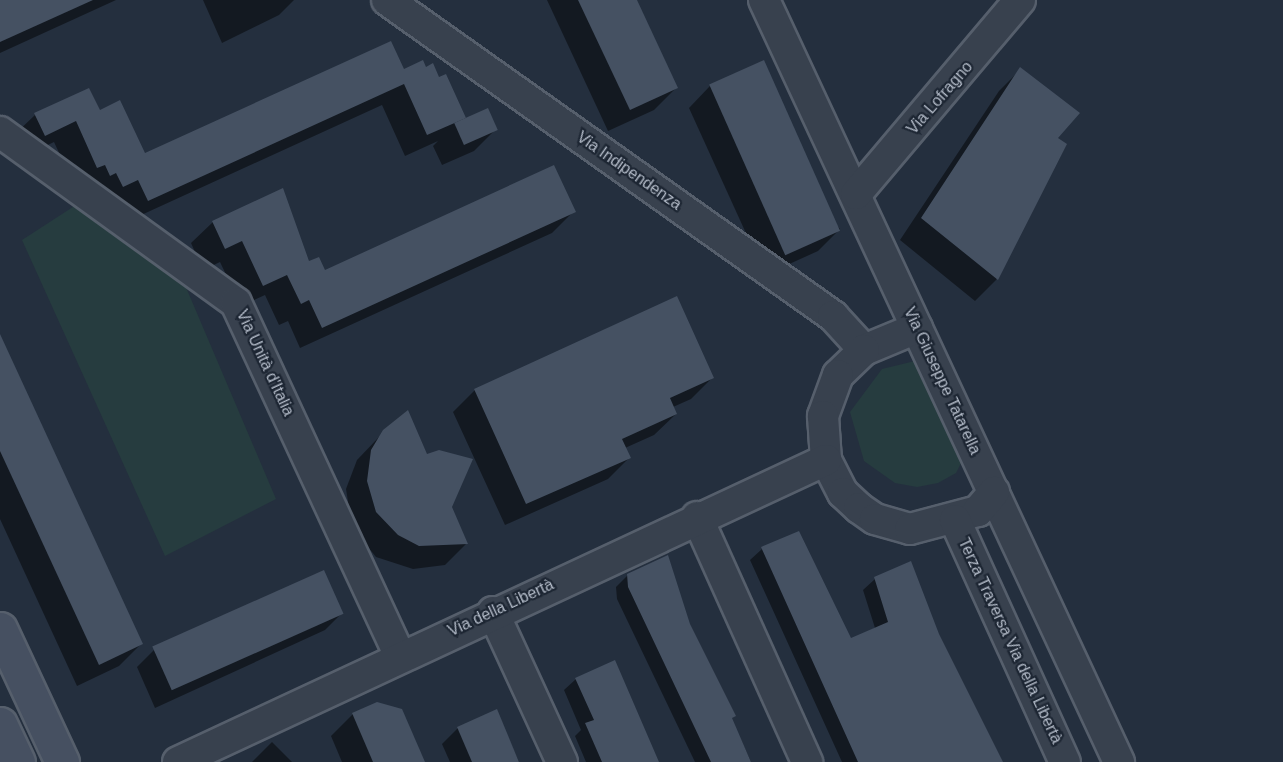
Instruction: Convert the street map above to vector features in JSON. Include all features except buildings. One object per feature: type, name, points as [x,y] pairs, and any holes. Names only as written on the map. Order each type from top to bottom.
[{"type":"street","name":"Via Indipendenza","points":[[387,0],[833,316],[864,350]]},
{"type":"street","name":"Via Giuseppe Tatarella","points":[[764,0],[1119,762]]},
{"type":"street","name":"Via Lofragno","points":[[856,194],[1020,0]]},
{"type":"street","name":"Via Unità d'Italia","points":[[0,132],[236,303],[400,656]]},
{"type":"street","points":[[917,328],[864,350],[838,375],[823,416],[826,460],[843,493],[875,519],[910,529],[955,520],[978,511],[994,492]]},
{"type":"street","name":"Via della Libertà","points":[[178,762],[493,612],[826,460]]},
{"type":"street","points":[[697,517],[807,762]]},
{"type":"street","name":"Terza Traversa Via della Libertà","points":[[955,520],[1065,762]]},
{"type":"street","points":[[493,612],[562,762]]},
{"type":"street","points":[[0,629],[62,762]]},
{"type":"street","points":[[0,724],[18,762]]},
{"type":"green space","points":[[76,205],[182,278],[276,499],[165,556],[22,240]]},
{"type":"green space","points":[[915,361],[961,463],[956,473],[938,483],[917,487],[895,483],[864,461],[850,412],[882,369]]}]
